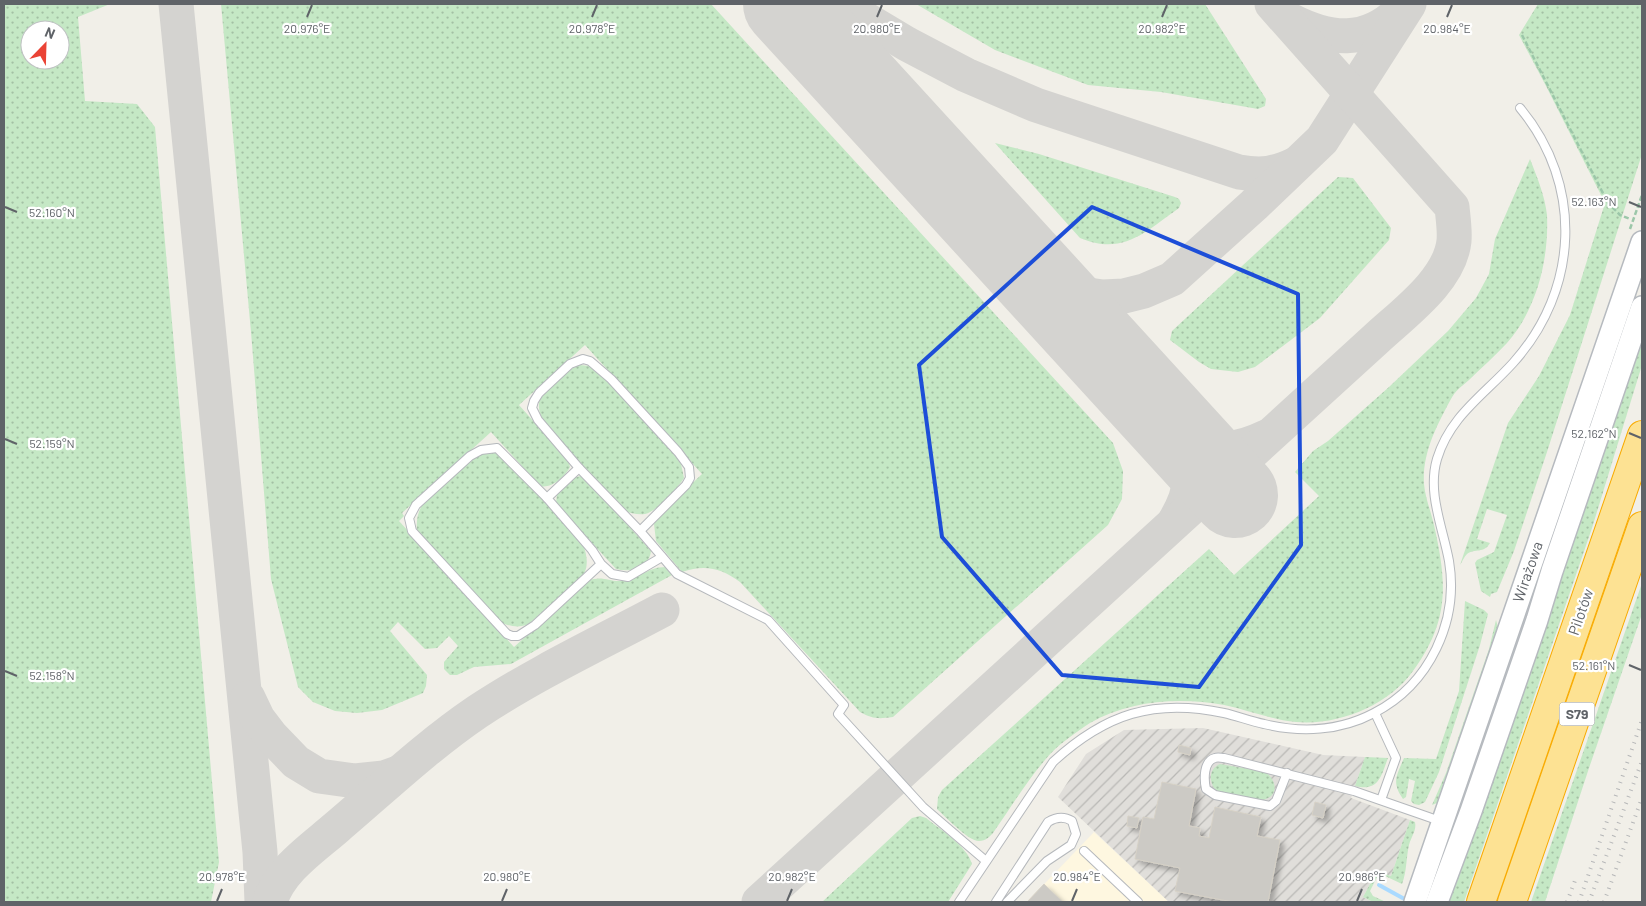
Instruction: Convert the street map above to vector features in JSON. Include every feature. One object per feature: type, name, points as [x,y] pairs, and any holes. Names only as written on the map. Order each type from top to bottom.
[{"type":"highway","name":"Pilotów","points":[[1481,902],[1642,434]]},
{"type":"highway","name":"Pilotów","points":[[1512,902],[1642,526]]},
{"type":"main road","name":"Wirażowa","points":[[1416,898],[1642,242]]},
{"type":"main road","name":"Wirażowa","points":[[1437,902],[1528,648],[1552,571],[1642,307]]},
{"type":"lane","points":[[959,902],[1053,762],[1072,744],[1096,728],[1124,716],[1160,708],[1195,709],[1223,713],[1295,730],[1327,729],[1375,713],[1418,678],[1435,652],[1447,621],[1452,594],[1449,562],[1437,510],[1434,485],[1436,463],[1444,440],[1456,420],[1499,379],[1531,340],[1550,308],[1559,283],[1564,258],[1564,204],[1560,183],[1549,155],[1529,119],[1520,108]]},
{"type":"lane","points":[[640,531],[686,485],[690,478],[689,467],[678,452],[611,379],[594,364],[583,360],[570,364],[539,393],[534,401],[532,408],[538,420],[579,468],[640,531],[677,574],[768,620],[844,705],[838,714],[895,778],[938,821],[986,861]]},
{"type":"lane","points":[[601,564],[535,625],[523,634],[512,636],[507,634],[412,531],[409,524],[411,513],[416,505],[470,456],[481,450],[496,448],[547,498],[592,550],[601,564],[612,574],[628,577],[662,557]]},
{"type":"lane","points":[[547,498],[579,468]]},
{"type":"lane","points":[[1375,713],[1396,758],[1381,800]]},
{"type":"lane","points":[[1287,773],[1276,801],[1270,806],[1215,795],[1206,789],[1205,770],[1210,761],[1215,758],[1287,773],[1381,800],[1442,822]]},
{"type":"lane","points":[[996,902],[1048,822],[1059,817],[1072,821],[1076,834],[1072,845],[1048,861],[1008,902]]},
{"type":"lane","points":[[1084,851],[1138,902]]},
{"type":"path","points":[[1522,35],[1608,203],[1620,215],[1630,219]]},
{"type":"highlighted area","points":[[1092,207],[1298,294],[1301,545],[1199,687],[1062,675],[942,537],[919,365]]},
{"type":"shaded area","points":[[1203,728],[1323,755],[1365,757],[1351,798],[1410,820],[1391,876],[1377,871],[1363,897],[1373,902],[1169,902],[1058,797],[1086,754],[1124,730]]},
{"type":"shaded area","points":[[1094,832],[1169,902],[1027,902]]},
{"type":"green space","points":[[4,4],[110,4],[78,17],[85,101],[137,104],[155,127],[219,862],[211,902],[4,902]]},
{"type":"green space","points":[[221,4],[711,4],[1113,443],[1123,471],[1122,499],[1108,525],[893,717],[879,718],[869,716],[860,712],[740,582],[726,573],[712,569],[698,568],[682,572],[656,541],[654,524],[656,518],[702,474],[585,345],[519,405],[568,460],[570,467],[565,475],[549,486],[540,486],[491,432],[402,513],[404,516],[399,521],[514,647],[587,581],[593,579],[628,580],[654,569],[666,567],[672,575],[511,664],[474,667],[457,675],[450,675],[444,669],[444,662],[458,646],[449,636],[437,648],[425,649],[398,622],[390,631],[427,675],[423,693],[382,710],[357,713],[335,711],[313,702],[298,687],[271,579]]},
{"type":"green space","points":[[916,4],[1205,4],[1266,99],[1265,106],[1258,109],[1161,92],[1088,85],[995,50]]},
{"type":"green space","points":[[1538,4],[1642,4],[1642,154],[1514,551],[1497,592],[1491,594],[1490,597],[1481,591],[1475,563],[1477,560],[1494,552],[1507,515],[1487,509],[1477,539],[1490,543],[1485,549],[1467,554],[1460,565],[1508,423],[1539,376],[1570,315],[1605,203],[1519,35]]},
{"type":"green space","points":[[995,143],[1039,154],[1175,197],[1181,203],[1179,208],[1133,239],[1121,243],[1095,243],[1080,238]]},
{"type":"green space","points":[[1530,159],[1543,194],[1547,215],[1546,249],[1539,283],[1526,315],[1517,330],[1507,343],[1451,399],[1428,450],[1425,461],[1424,484],[1441,565],[1442,601],[1434,635],[1413,671],[1403,683],[1377,703],[1361,711],[1345,717],[1312,722],[1287,721],[1224,705],[1190,701],[1156,702],[1122,709],[1090,723],[1055,749],[1031,777],[987,839],[981,841],[974,840],[957,828],[937,809],[938,797],[942,790],[1209,549],[1234,575],[1319,496],[1295,472],[1313,451],[1328,441],[1389,387],[1448,331],[1476,298],[1489,274],[1495,239]]},
{"type":"green space","points":[[1338,177],[1353,178],[1391,228],[1389,240],[1320,318],[1255,367],[1238,372],[1211,369],[1170,340],[1172,331]]},
{"type":"green space","points":[[1642,335],[1642,365],[1592,528],[1464,902],[1447,902]]},
{"type":"green space","points":[[580,365],[590,366],[603,373],[674,451],[681,464],[684,478],[677,488],[656,509],[645,514],[634,514],[624,511],[545,425],[539,407],[541,398],[560,377]]},
{"type":"green space","points":[[485,452],[494,452],[508,460],[583,544],[586,553],[587,564],[583,576],[529,624],[522,626],[511,626],[500,622],[417,531],[418,515],[424,502],[472,457]]},
{"type":"green space","points":[[580,476],[586,478],[651,551],[650,557],[643,565],[633,570],[616,569],[556,504],[557,493],[574,478]]},
{"type":"green space","points":[[1642,583],[1642,614],[1545,902],[1531,902]]},
{"type":"green space","points":[[1465,601],[1484,610],[1488,614],[1480,645],[1439,772],[1425,802],[1419,805],[1414,804],[1411,801],[1415,781],[1409,779],[1406,797],[1403,799],[1397,788],[1397,774],[1404,758],[1436,759],[1459,691]]},
{"type":"green space","points":[[1496,620],[1499,631],[1442,796],[1437,803],[1432,805],[1446,773],[1489,649]]},
{"type":"green space","points":[[1365,757],[1388,758],[1381,776],[1374,785],[1369,787],[1355,786]]},
{"type":"green space","points":[[1220,764],[1265,772],[1273,782],[1273,794],[1266,799],[1256,800],[1219,792],[1213,787],[1211,777],[1214,769]]},
{"type":"green space","points":[[920,816],[926,818],[959,845],[965,851],[972,864],[948,902],[822,902],[912,818]]},
{"type":"green space","points":[[1410,820],[1415,822],[1415,828],[1409,845],[1402,884],[1383,875],[1378,875],[1370,891],[1373,896],[1386,902],[1373,902],[1363,897],[1377,871],[1391,876]]},
{"type":"building","points":[[1179,745],[1191,748],[1190,755],[1178,752]]},
{"type":"building","points":[[1162,782],[1196,789],[1189,826],[1200,828],[1199,836],[1209,838],[1215,807],[1261,817],[1257,836],[1280,840],[1268,902],[1233,902],[1175,891],[1180,868],[1135,859],[1143,817],[1154,819]]},
{"type":"building","points":[[1315,802],[1326,805],[1323,818],[1312,815]]},
{"type":"building","points":[[1128,816],[1139,818],[1137,828],[1127,826]]},
{"type":"building","points":[[1044,884],[1063,902],[1027,902]]},
{"type":"waterway","points":[[1379,885],[1408,901]]},
{"type":"taxiway","points":[[176,4],[260,852],[262,902]]},
{"type":"taxiway","points":[[840,4],[907,44],[966,75],[1036,105],[1239,172],[1268,173],[1296,164]]},
{"type":"taxiway","points":[[759,902],[1412,307],[1444,269],[1451,255],[1454,241],[1452,207],[1272,4]]},
{"type":"taxiway","points":[[1031,272],[1055,286],[1081,294],[1103,297],[1124,296],[1144,291],[1172,279],[1322,140],[1409,4]]},
{"type":"taxiway","points":[[1290,20],[1319,32],[1347,36],[1374,30],[1400,11]]},
{"type":"taxiway","points":[[1175,521],[1187,497],[1189,486],[1188,467],[1176,432],[1200,443],[1220,448],[1240,447],[1266,437]]},
{"type":"taxiway","points":[[270,902],[274,890],[298,860],[459,725],[522,684],[662,610]]},
{"type":"taxiway","points":[[248,698],[258,719],[271,736],[296,762],[319,776],[355,781],[384,778],[398,773]]},
{"type":"runway","points":[[786,4],[1235,495]]},
{"type":"railway","points":[[1579,902],[1642,720]]},
{"type":"railway","points":[[1589,902],[1642,761]]},
{"type":"railway","points":[[1604,902],[1642,798]]},
{"type":"railway","points":[[1567,902],[1576,878]]}]
